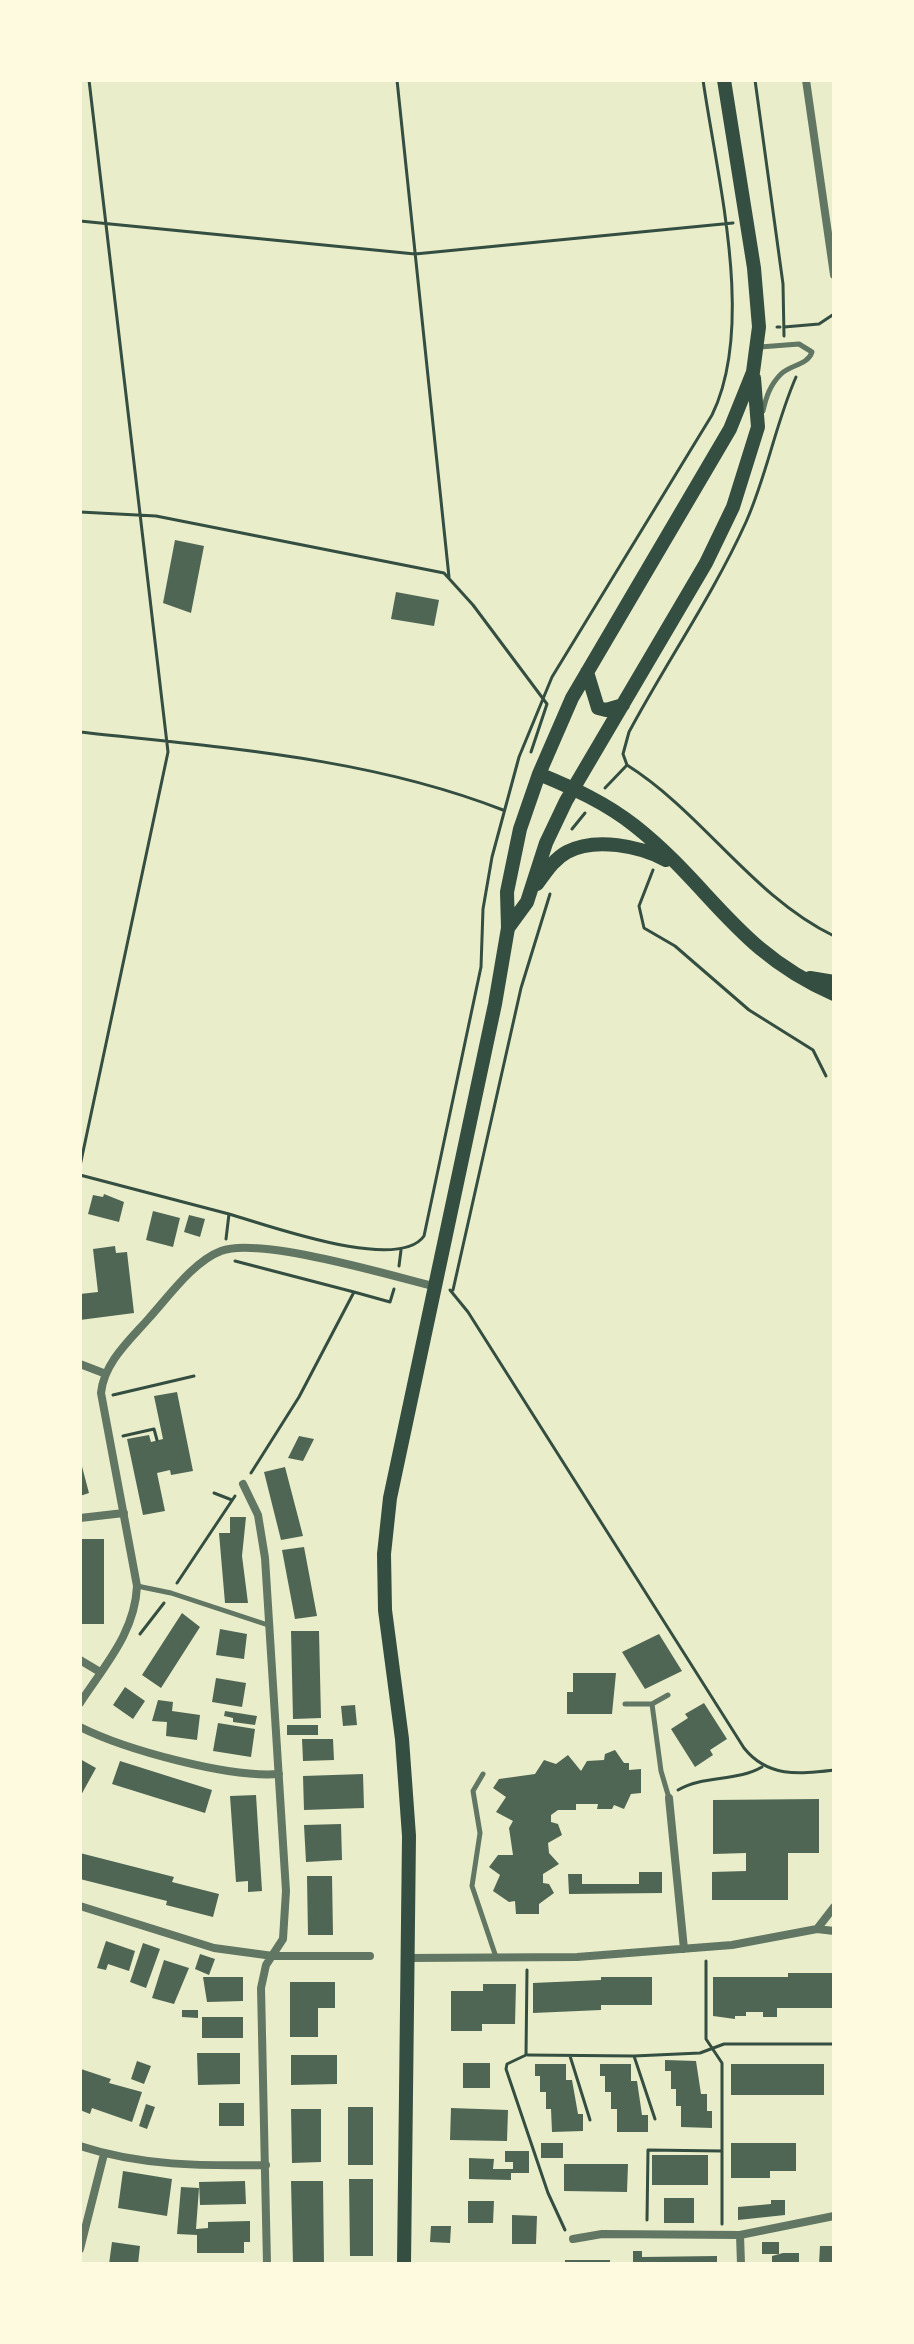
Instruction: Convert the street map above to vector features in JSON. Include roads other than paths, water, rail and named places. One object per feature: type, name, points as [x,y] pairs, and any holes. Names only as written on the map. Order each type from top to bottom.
[{"type":"main road","points":[[404,2264],[408,1800],[385,1610],[384,1554],[392,1484],[437,1287],[508,928],[507,892],[514,857],[539,774],[587,672],[730,429],[753,372],[758,347],[757,293],[724,80]]},
{"type":"main road","points":[[532,890],[546,843],[573,788],[722,532],[748,467],[758,427],[753,372]]},
{"type":"main road","points":[[587,672],[598,708],[606,710],[623,705]]},
{"type":"main road","points":[[539,774],[573,788],[635,827],[741,934],[794,974],[834,994]]},
{"type":"main road","points":[[508,928],[552,864],[567,852],[583,847],[616,846],[667,860]]},
{"type":"main road","points":[[794,974],[834,982]]},
{"type":"street","points":[[806,80],[834,275]]},
{"type":"street","points":[[80,1703],[124,1637],[134,1613],[137,1586],[101,1398],[106,1374],[117,1355],[162,1304],[210,1257],[228,1249],[265,1250],[437,1287]]},
{"type":"street","points":[[80,1364],[106,1374]]},
{"type":"street","points":[[243,1484],[252,1498],[261,1527],[279,1774],[284,1928],[283,1939],[262,1973],[261,1988],[267,2264]]},
{"type":"street","points":[[80,1518],[124,1513]]},
{"type":"street","points":[[80,1660],[100,1672]]},
{"type":"street","points":[[80,1727],[169,1757],[232,1772],[279,1774]]},
{"type":"street","points":[[669,1798],[684,1949]]},
{"type":"street","points":[[80,1906],[214,1948],[273,1956],[370,1956]]},
{"type":"street","points":[[817,1929],[834,1907]]},
{"type":"street","points":[[407,1958],[577,1957],[784,1938],[817,1929],[834,1931]]},
{"type":"street","points":[[80,2146],[104,2154],[191,2167],[266,2165]]},
{"type":"street","points":[[80,2249],[104,2154]]},
{"type":"street","points":[[573,2239],[602,2234],[740,2235],[834,2216]]},
{"type":"street","points":[[740,2235],[741,2264]]},
{"type":"lane","points":[[758,347],[799,344],[812,352],[807,361],[783,372],[775,382],[767,394],[758,427]]},
{"type":"lane","points":[[137,1586],[171,1593],[268,1625]]},
{"type":"lane","points":[[625,1704],[652,1704],[668,1695]]},
{"type":"lane","points":[[652,1704],[661,1771],[669,1798]]},
{"type":"lane","points":[[483,1774],[473,1791],[480,1833],[472,1886],[496,1957]]}]
